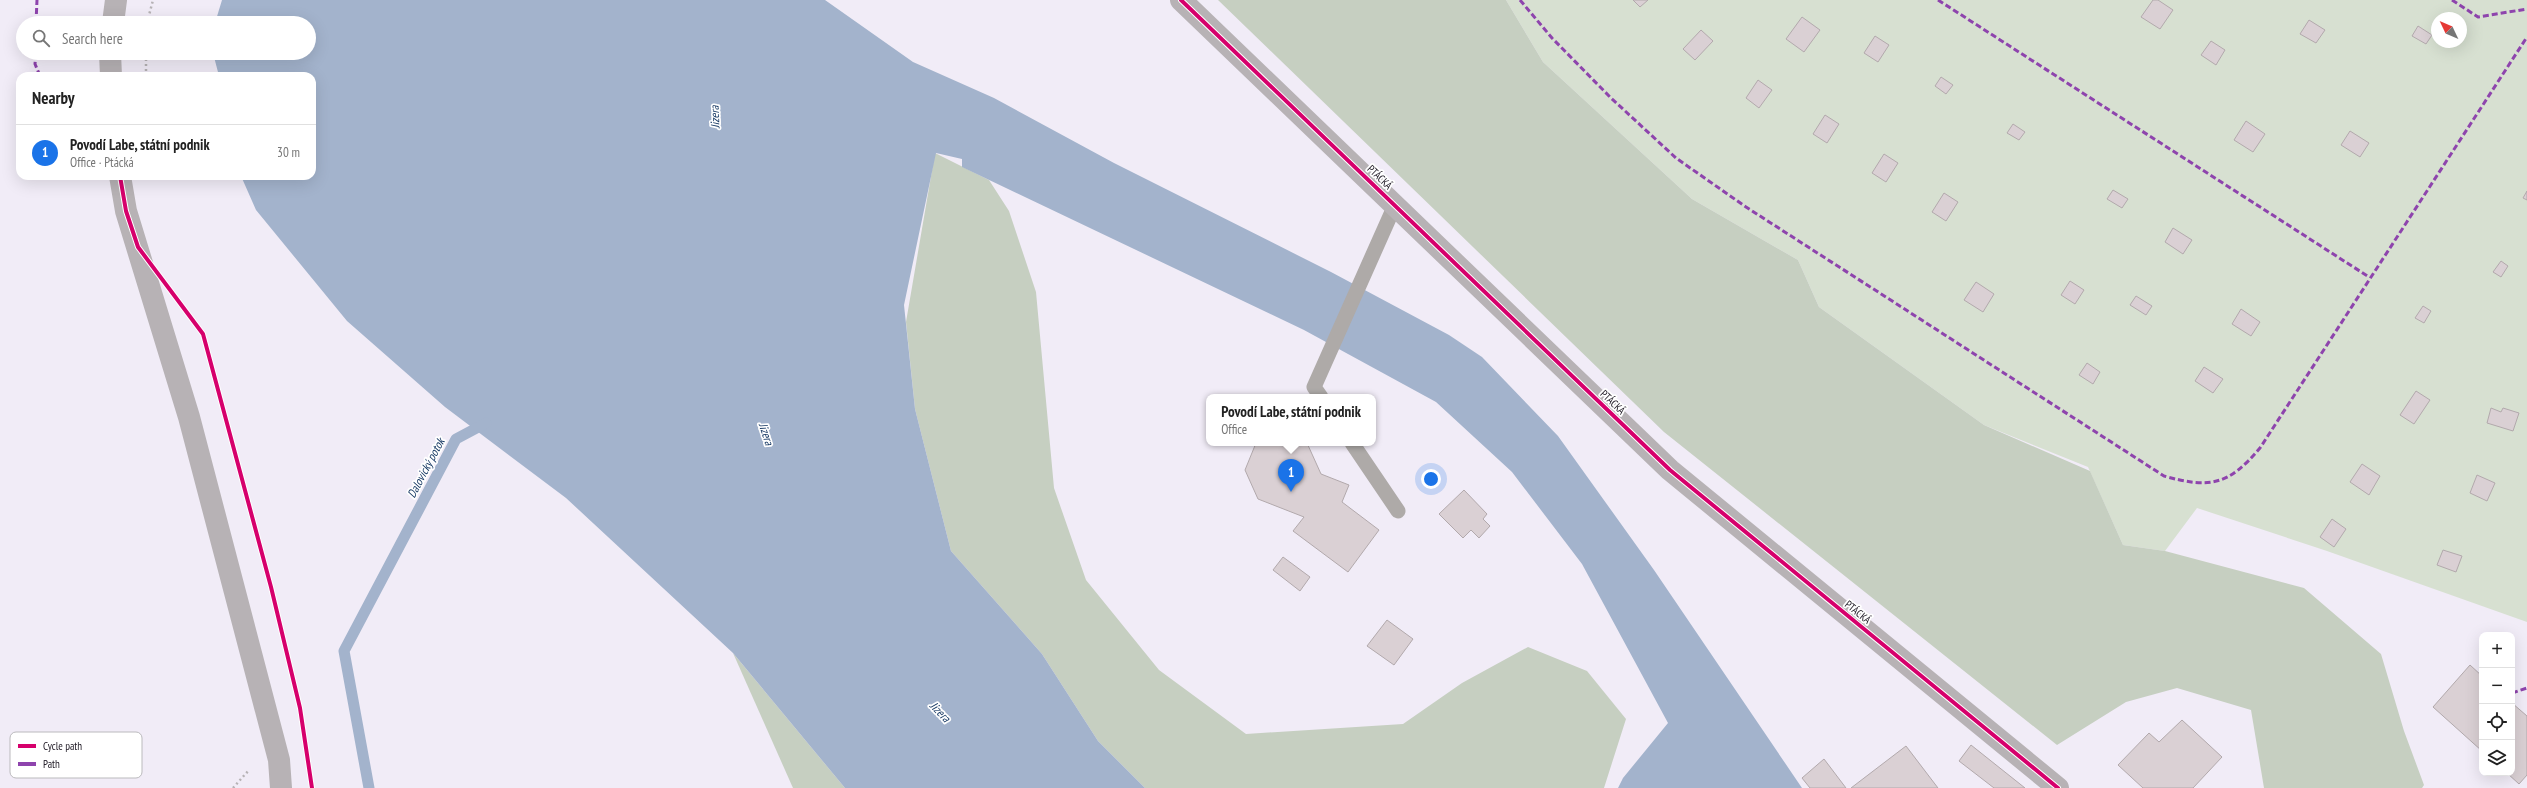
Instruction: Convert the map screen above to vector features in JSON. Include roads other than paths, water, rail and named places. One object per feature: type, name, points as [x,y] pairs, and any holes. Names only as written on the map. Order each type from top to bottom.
[{"type":"street","points":[[114,16],[116,0]]},
{"type":"street","name":"PTÁCKÁ","points":[[1181,0],[1670,470],[2058,788]]},
{"type":"street","points":[[110,60],[111,72]]},
{"type":"street","points":[[121,180],[126,211],[189,417],[279,760],[281,788]]},
{"type":"lane","points":[[1319,394],[1314,387],[1395,205]]},
{"type":"lane","points":[[1354,446],[1398,511]]},
{"type":"water","name":"Jizera","points":[[222,0],[825,0],[913,62],[994,98],[1114,163],[1331,272],[1449,335],[1482,357],[1558,436],[1654,570],[1802,788],[1618,788],[1623,778],[1668,723],[1582,564],[1512,472],[1436,402],[1304,330],[962,167],[962,159],[936,153],[904,305],[915,409],[951,551],[1042,654],[1098,741],[1145,788],[845,788],[733,653],[566,498],[445,407],[347,321],[256,210],[243,180],[316,180],[316,72],[218,72],[215,60],[316,60],[316,16],[217,16]]},
{"type":"waterway","name":"Dalovický potok","points":[[369,788],[344,651],[456,439],[486,423]]},
{"type":"place","name":"Povodí Labe, státní podnik","points":[[1291,492]]}]
